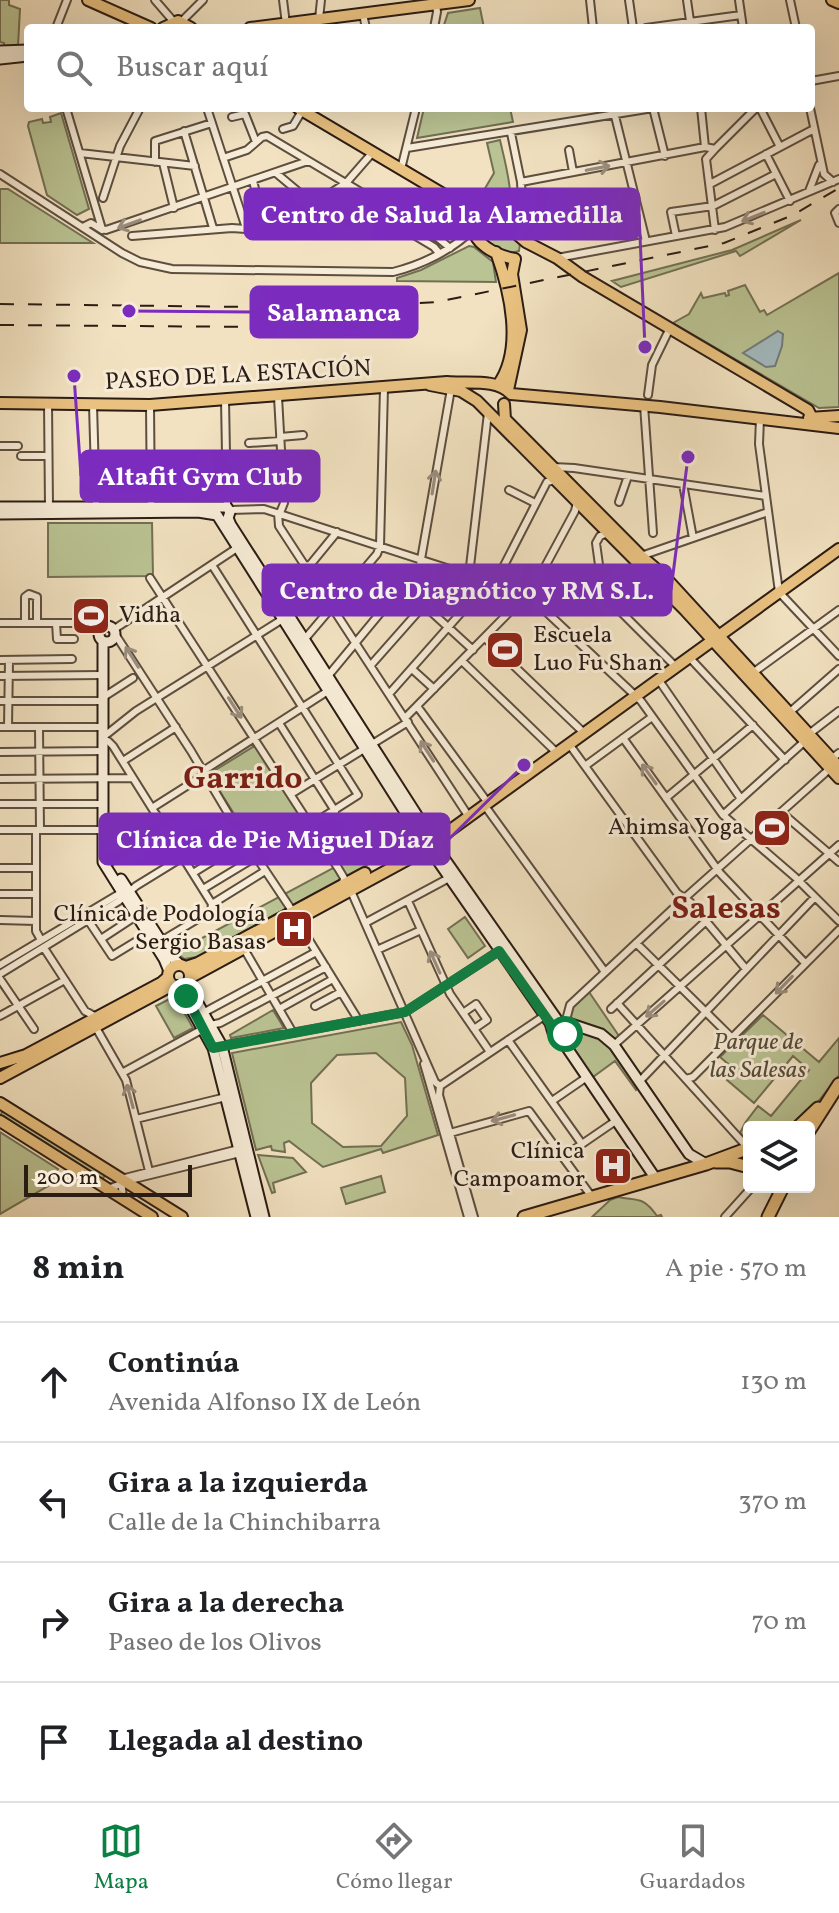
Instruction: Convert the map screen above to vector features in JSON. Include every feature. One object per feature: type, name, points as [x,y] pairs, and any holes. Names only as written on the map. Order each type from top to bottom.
[{"type":"highway","points":[[815,1121],[839,1084]]},
{"type":"highway","points":[[804,1121],[830,1096]]},
{"type":"highway","points":[[524,1217],[709,1163],[743,1150]]},
{"type":"highway","points":[[709,1163],[730,1162],[743,1165]]},
{"type":"highway","points":[[770,1212],[780,1193]]},
{"type":"main road","points":[[88,0],[143,24]]},
{"type":"main road","points":[[307,24],[319,19],[469,0]]},
{"type":"main road","points":[[0,51],[24,53]]},
{"type":"main road","points":[[0,59],[24,54]]},
{"type":"main road","points":[[305,112],[465,207],[505,224],[583,277],[808,410],[809,420]]},
{"type":"main road","points":[[465,207],[475,231],[496,252],[515,259]]},
{"type":"main road","points":[[475,231],[486,217]]},
{"type":"main road","points":[[506,389],[521,330],[512,274],[515,259],[525,252],[525,240]]},
{"type":"main road","points":[[496,252],[512,330],[506,389],[509,401],[504,404],[505,419],[641,556],[655,579]]},
{"type":"main road","name":"PASEO DE LA ESTACIÓN","points":[[0,403],[150,405],[447,382],[506,389]]},
{"type":"main road","name":"PASEO DE LA ESTACIÓN","points":[[430,385],[451,389],[493,405],[504,404]]},
{"type":"main road","points":[[478,385],[474,387],[474,398],[488,413],[655,579],[754,672],[790,712],[807,737]]},
{"type":"main road","points":[[506,389],[646,400],[791,421],[839,416]]},
{"type":"main road","points":[[809,420],[839,428]]},
{"type":"main road","points":[[0,507],[224,513],[240,546],[449,878],[499,951],[567,1032],[559,1036]]},
{"type":"main road","points":[[0,514],[51,510]]},
{"type":"main road","points":[[240,546],[328,676],[331,688]]},
{"type":"main road","points":[[0,1063],[26,1055],[170,987],[198,963],[429,843],[839,549]]},
{"type":"main road","points":[[107,628],[99,635],[103,642],[104,852],[150,931],[168,974]]},
{"type":"main road","points":[[716,638],[807,737],[835,762],[839,778]]},
{"type":"main road","points":[[429,843],[557,1020],[601,1034],[614,1045],[689,1154],[709,1163]]},
{"type":"main road","points":[[126,892],[136,916],[161,941],[183,977],[203,1013],[206,1027]]},
{"type":"main road","points":[[168,974],[183,977],[243,947],[294,915]]},
{"type":"main road","points":[[168,974],[183,977]]},
{"type":"main road","points":[[0,1078],[161,983],[168,974]]},
{"type":"main road","points":[[183,977],[218,1047],[256,1217]]},
{"type":"main road","points":[[557,1020],[551,1030],[559,1036],[656,1179]]},
{"type":"main road","points":[[218,1047],[226,1097],[264,1217]]},
{"type":"main road","points":[[0,1103],[182,1217]]},
{"type":"main road","points":[[0,1121],[152,1217]]},
{"type":"street","points":[[58,24],[67,0]]},
{"type":"street","points":[[155,0],[169,24]]},
{"type":"street","points":[[171,24],[203,0]]},
{"type":"street","points":[[283,0],[286,24]]},
{"type":"street","points":[[319,19],[321,0]]},
{"type":"street","points":[[590,0],[593,24]]},
{"type":"street","points":[[629,0],[632,24]]},
{"type":"street","points":[[687,0],[690,24]]},
{"type":"street","points":[[739,0],[742,24]]},
{"type":"street","points":[[791,1],[795,24]]},
{"type":"street","points":[[435,24],[436,2]]},
{"type":"street","points":[[363,14],[365,24]]},
{"type":"street","points":[[695,24],[741,15]]},
{"type":"street","points":[[815,80],[839,76]]},
{"type":"street","points":[[67,112],[102,229],[100,237]]},
{"type":"street","points":[[103,198],[116,157],[138,112]]},
{"type":"street","points":[[208,112],[246,228]]},
{"type":"street","points":[[283,129],[293,126],[299,112]]},
{"type":"street","points":[[401,169],[415,112]]},
{"type":"street","points":[[407,148],[511,133],[609,112]]},
{"type":"street","points":[[614,112],[646,241]]},
{"type":"street","points":[[654,112],[665,156]]},
{"type":"street","points":[[701,112],[705,147]]},
{"type":"street","points":[[715,230],[706,159],[754,112]]},
{"type":"street","points":[[760,112],[780,147]]},
{"type":"street","points":[[811,112],[825,177]]},
{"type":"street","points":[[232,117],[245,114],[256,142]]},
{"type":"street","points":[[174,208],[155,141],[212,123]]},
{"type":"street","points":[[710,184],[814,129]]},
{"type":"street","points":[[184,131],[213,228]]},
{"type":"street","points":[[511,133],[521,182],[525,240]]},
{"type":"street","points":[[223,158],[247,150],[265,136],[450,248]]},
{"type":"street","points":[[521,182],[705,147],[715,149]]},
{"type":"street","points":[[569,150],[573,172]]},
{"type":"street","points":[[132,236],[213,228],[273,231],[344,184],[373,152]]},
{"type":"street","points":[[80,153],[195,166]]},
{"type":"street","points":[[766,154],[790,201]]},
{"type":"street","points":[[808,194],[816,178],[819,157]]},
{"type":"street","points":[[91,223],[112,230],[308,161]]},
{"type":"street","points":[[276,173],[313,204]]},
{"type":"street","points":[[676,236],[671,212],[713,206],[776,174]]},
{"type":"street","points":[[3,178],[140,262],[172,269],[393,272],[450,248],[475,231]]},
{"type":"street","points":[[816,178],[836,180]]},
{"type":"street","points":[[557,258],[715,230],[836,180]]},
{"type":"street","points":[[253,181],[266,230]]},
{"type":"street","points":[[344,184],[357,201],[439,253]]},
{"type":"street","points":[[505,224],[514,219],[522,206]]},
{"type":"street","points":[[83,227],[91,223],[96,210]]},
{"type":"street","points":[[837,211],[839,223]]},
{"type":"street","points":[[653,533],[646,400],[652,365],[670,328]]},
{"type":"street","points":[[304,640],[380,546],[384,388]]},
{"type":"street","points":[[328,676],[420,565],[451,389]]},
{"type":"street","points":[[278,397],[284,503],[279,513],[279,526],[469,817]]},
{"type":"street","points":[[225,400],[224,513],[253,508],[279,513],[530,595],[554,598],[641,585],[655,579]]},
{"type":"street","points":[[48,403],[51,510]]},
{"type":"street","points":[[93,405],[97,510]]},
{"type":"street","points":[[150,405],[150,509]]},
{"type":"street","points":[[469,575],[488,413]]},
{"type":"street","points":[[760,418],[759,435],[779,592],[839,656]]},
{"type":"street","points":[[249,443],[303,435]]},
{"type":"street","points":[[0,446],[18,446]]},
{"type":"street","points":[[21,456],[48,456]]},
{"type":"street","points":[[282,468],[307,467]]},
{"type":"street","points":[[553,467],[766,496]]},
{"type":"street","points":[[619,502],[628,476]]},
{"type":"street","points":[[389,694],[491,581],[547,482],[555,480]]},
{"type":"street","points":[[683,484],[693,538]]},
{"type":"street","points":[[509,490],[535,503]]},
{"type":"street","points":[[291,794],[369,747],[406,720],[530,595],[577,502]]},
{"type":"street","points":[[641,556],[768,512]]},
{"type":"street","points":[[307,567],[337,532]]},
{"type":"street","points":[[608,533],[600,536],[596,543],[601,590],[676,667]]},
{"type":"street","points":[[107,628],[240,546]]},
{"type":"street","points":[[203,889],[358,796],[212,565]]},
{"type":"street","points":[[276,595],[302,566],[307,567]]},
{"type":"street","points":[[371,665],[455,570]]},
{"type":"street","points":[[358,576],[390,602]]},
{"type":"street","points":[[150,578],[343,877],[435,1082],[440,1086]]},
{"type":"street","points":[[403,586],[473,650]]},
{"type":"street","points":[[25,623],[25,597],[31,594],[37,597],[37,623]]},
{"type":"street","points":[[530,595],[635,696],[723,815],[799,881],[839,921]]},
{"type":"street","points":[[539,605],[544,597]]},
{"type":"street","points":[[754,672],[839,610]]},
{"type":"street","points":[[0,752],[39,751],[102,735],[286,617]]},
{"type":"street","points":[[0,623],[98,623],[107,628],[176,727],[359,1021]]},
{"type":"street","points":[[56,623],[57,639],[74,639]]},
{"type":"street","points":[[485,638],[584,733]]},
{"type":"street","points":[[689,657],[785,760]]},
{"type":"street","points":[[57,659],[57,675]]},
{"type":"street","points":[[0,660],[72,659]]},
{"type":"street","points":[[9,660],[4,727],[102,735],[123,761],[212,904],[211,911],[161,941]]},
{"type":"street","points":[[462,661],[557,753]]},
{"type":"street","points":[[412,669],[434,689]]},
{"type":"street","points":[[790,712],[839,669]]},
{"type":"street","points":[[0,676],[57,675],[102,680],[114,689]]},
{"type":"street","points":[[0,701],[102,700],[133,678]]},
{"type":"street","points":[[658,679],[741,799]]},
{"type":"street","points":[[104,852],[111,843],[204,773],[331,688]]},
{"type":"street","points":[[417,706],[605,972]]},
{"type":"street","points":[[723,815],[839,711]]},
{"type":"street","points":[[585,766],[652,717]]},
{"type":"street","points":[[279,723],[335,811]]},
{"type":"street","points":[[102,735],[118,724]]},
{"type":"street","points":[[666,798],[753,725]]},
{"type":"street","points":[[123,761],[176,727]]},
{"type":"street","points":[[39,728],[36,931],[122,1073],[149,1171]]},
{"type":"street","points":[[623,738],[717,870],[805,963]]},
{"type":"street","points":[[569,744],[677,893],[686,898],[746,969]]},
{"type":"street","points":[[474,1217],[438,1091],[440,1086],[508,1040],[557,1020],[636,943],[835,762]]},
{"type":"street","points":[[0,779],[133,778]]},
{"type":"street","points":[[0,804],[102,804]]},
{"type":"street","points":[[781,812],[839,862]]},
{"type":"street","points":[[34,1029],[0,976],[42,944],[235,825]]},
{"type":"street","points":[[104,852],[164,827]]},
{"type":"street","points":[[0,830],[102,830]]},
{"type":"street","points":[[193,873],[245,841]]},
{"type":"street","points":[[614,1045],[839,845]]},
{"type":"street","points":[[0,868],[36,868]]},
{"type":"street","points":[[212,904],[265,871]]},
{"type":"street","points":[[365,923],[449,878]]},
{"type":"street","points":[[0,965],[88,920],[126,892]]},
{"type":"street","points":[[0,894],[36,894]]},
{"type":"street","points":[[639,1082],[815,897]]},
{"type":"street","points":[[408,901],[447,987],[490,1052]]},
{"type":"street","points":[[101,939],[136,916]]},
{"type":"street","points":[[0,920],[36,921]]},
{"type":"street","points":[[88,920],[112,956],[150,931]]},
{"type":"street","points":[[706,921],[614,1006],[665,1055],[743,1142]]},
{"type":"street","points":[[377,950],[421,930]]},
{"type":"street","points":[[686,1079],[693,1077],[839,930]]},
{"type":"street","points":[[636,943],[732,1038]]},
{"type":"street","points":[[243,947],[293,1033]]},
{"type":"street","points":[[218,1047],[405,1012],[499,951]]},
{"type":"street","points":[[203,1013],[316,952]]},
{"type":"street","points":[[122,1073],[326,967]]},
{"type":"street","points":[[279,1009],[333,979]]},
{"type":"street","points":[[0,1016],[65,980]]},
{"type":"street","points":[[315,1006],[341,992]]},
{"type":"street","points":[[463,1013],[476,1004],[482,1012],[487,1020],[474,1029]]},
{"type":"street","points":[[85,1011],[92,1023]]},
{"type":"street","points":[[508,1040],[582,1144]]},
{"type":"street","points":[[420,1049],[468,1217]]},
{"type":"street","points":[[552,1101],[587,1077]]},
{"type":"street","points":[[136,1119],[226,1097]]},
{"type":"street","points":[[450,1133],[529,1111],[592,1197]]},
{"type":"street","points":[[563,1157],[617,1120]]},
{"type":"street","points":[[108,1189],[149,1171],[243,1150]]},
{"type":"street","points":[[123,1182],[243,1150]]},
{"type":"street","points":[[123,1182],[123,1198]]},
{"type":"street","points":[[725,1217],[747,1193]]},
{"type":"green space","points":[[0,0],[9,0],[9,5],[20,9],[18,46],[4,47],[4,43],[0,42]]},
{"type":"green space","points":[[480,8],[483,24],[444,24],[448,13]]},
{"type":"green space","points":[[423,112],[511,112],[513,122],[417,138]]},
{"type":"green space","points":[[61,113],[89,209],[77,215],[47,195],[28,126],[29,122],[42,119],[43,123],[51,122],[50,117]]},
{"type":"green space","points":[[500,140],[510,191],[506,217],[477,202],[494,173],[487,143]]},
{"type":"green space","points":[[0,189],[8,189],[93,243],[0,243]]},
{"type":"green space","points":[[801,220],[740,256],[736,251],[621,287],[612,281],[732,250]]},
{"type":"green space","points":[[484,223],[499,227],[512,236],[520,243],[519,251],[507,252],[489,243],[478,228]]},
{"type":"green space","points":[[469,246],[493,262],[496,282],[397,281],[397,278],[421,270]]},
{"type":"green space","points":[[839,273],[839,407],[819,408],[673,323],[689,314],[701,293],[703,298],[725,293],[726,296],[729,295],[728,291],[745,285],[760,312],[764,310],[767,315]]},
{"type":"green space","points":[[48,523],[152,523],[153,576],[48,577]]},
{"type":"green space","points":[[256,745],[304,823],[258,852],[209,774]]},
{"type":"green space","points":[[406,829],[413,840],[197,957],[184,959],[176,952]]},
{"type":"green space","points":[[465,917],[485,946],[468,958],[448,929]]},
{"type":"green space","points":[[587,989],[619,1036],[614,1045],[621,1055],[617,1058],[638,1088],[636,1090],[615,1061],[593,1077],[587,1077],[562,1035],[568,1029],[567,1011]]},
{"type":"green space","points":[[175,996],[193,1028],[174,1038],[156,1006]]},
{"type":"green space","points":[[273,1010],[284,1028],[231,1038],[230,1035]]},
{"type":"green space","name":"Parque de las Salesas","points":[[763,1015],[819,1062],[839,1038],[839,1075],[817,1103],[798,1121],[747,1121],[758,1106],[771,1116],[809,1070],[793,1056],[754,1103],[727,1080],[735,1070],[720,1057]]},
{"type":"green space","points":[[401,1022],[412,1045],[438,1135],[383,1153],[381,1149],[323,1167],[289,1141],[284,1143],[285,1152],[272,1150],[271,1146],[256,1150],[232,1053]],"holes":[[[376,1053],[405,1078],[407,1116],[381,1146],[343,1147],[312,1123],[311,1083],[337,1055]]]},
{"type":"green space","points":[[3,1109],[106,1174],[101,1181],[0,1117]]},
{"type":"green space","points":[[0,1132],[58,1169],[48,1186],[0,1214]]},
{"type":"green space","points":[[258,1155],[293,1158],[306,1172],[273,1183],[275,1192],[272,1193]]},
{"type":"green space","points":[[381,1176],[385,1192],[346,1204],[341,1188]]},
{"type":"green space","points":[[618,1197],[644,1202],[657,1216],[662,1217],[592,1217],[610,1200]]},
{"type":"water","points":[[778,331],[783,334],[782,346],[775,366],[766,367],[743,353]]},
{"type":"railway","points":[[0,304],[334,308],[437,302],[724,243],[793,215],[839,188]]},
{"type":"railway","points":[[0,325],[260,327],[362,317]]},
{"type":"place","name":"Salamanca","points":[[129,311]]},
{"type":"place","name":"Centro de Salud la Alamedilla","points":[[645,347]]},
{"type":"place","name":"Altafit Gym Club","points":[[74,376]]},
{"type":"place","name":"Centro de Diagnótico y RM S.L.","points":[[688,457]]},
{"type":"place","name":"Vidha","points":[[91,616]]},
{"type":"place","name":"Escuela Luo Fu Shan","points":[[505,650]]},
{"type":"place","name":"Clínica de Pie Miguel Díaz","points":[[524,765]]},
{"type":"place","name":"Ahimsa Yoga","points":[[772,828]]},
{"type":"place","name":"Clínica de Podología Sergio Basas","points":[[294,929]]},
{"type":"place","name":"Clínica Campoamor","points":[[613,1166]]},
{"type":"district","name":"Garrido","points":[[243,780]]},
{"type":"district","name":"Salesas","points":[[726,910]]},
{"type":"route","points":[[186,996],[213,1048],[405,1012],[499,951],[550,1023],[553,1033],[559,1036],[565,1034]]}]
